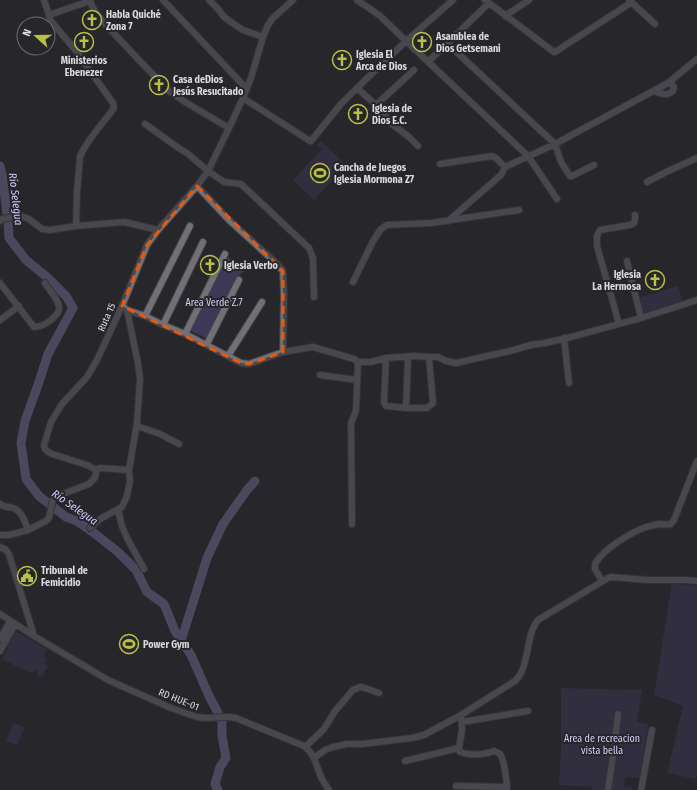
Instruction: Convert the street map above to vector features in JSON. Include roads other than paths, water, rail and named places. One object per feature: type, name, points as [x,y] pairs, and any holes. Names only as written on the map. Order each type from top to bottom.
[{"type":"street","points":[[44,0],[51,20],[76,51],[113,103],[114,108],[81,153],[77,192],[76,226]]},
{"type":"street","points":[[49,15],[90,0],[96,13],[106,26],[170,92],[229,128]]},
{"type":"street","points":[[163,0],[246,89]]},
{"type":"street","points":[[209,0],[224,17],[231,22],[243,30],[263,37]]},
{"type":"street","name":"Ruta 15","points":[[96,470],[87,465],[48,452],[45,449],[44,445],[51,422],[62,404],[87,378],[97,360],[122,306],[147,245],[208,171],[243,98],[268,25],[273,18],[293,0]]},
{"type":"street","points":[[357,0],[379,15],[528,156],[557,199]]},
{"type":"street","points":[[505,16],[528,0]]},
{"type":"street","points":[[243,98],[312,141],[341,104],[356,88],[451,1]]},
{"type":"street","points":[[428,62],[487,2],[555,52],[630,1],[655,24]]},
{"type":"street","points":[[447,43],[555,144],[561,162],[570,176],[594,165]]},
{"type":"street","points":[[448,221],[501,175],[505,167],[555,144],[668,83],[697,59]]},
{"type":"street","points":[[376,105],[414,70]]},
{"type":"street","points":[[653,91],[662,94],[672,92],[674,86],[668,83]]},
{"type":"street","points":[[356,88],[376,105],[392,124],[418,146]]},
{"type":"street","points":[[145,124],[187,153],[208,171],[224,182],[241,184],[309,248],[313,258],[314,297]]},
{"type":"street","points":[[440,164],[492,156],[505,167]]},
{"type":"street","points":[[647,182],[697,158]]},
{"type":"street","points":[[197,186],[228,219],[283,271],[283,352]]},
{"type":"street","points":[[353,282],[373,241],[384,226],[448,221],[519,210]]},
{"type":"street","points":[[619,324],[597,246],[597,236],[600,230],[634,223],[635,215]]},
{"type":"street","points":[[1,220],[21,216],[29,219],[42,229],[50,230],[124,222],[158,230]]},
{"type":"street","points":[[145,316],[190,226]]},
{"type":"street","points":[[163,325],[203,242]]},
{"type":"street","points":[[185,334],[225,254]]},
{"type":"street","points":[[627,261],[642,318]]},
{"type":"street","points":[[207,344],[239,280]]},
{"type":"street","points":[[0,283],[34,327],[47,323],[59,311],[59,305],[45,283]]},
{"type":"street","points":[[122,306],[128,310],[145,316],[207,344],[241,362],[249,364],[283,352],[313,347],[354,359],[358,362],[371,362],[386,358],[438,357],[446,361],[456,363],[545,343],[642,318],[697,300]]},
{"type":"street","points":[[228,356],[262,302]]},
{"type":"street","points":[[0,320],[19,306]]},
{"type":"street","points":[[90,528],[100,519],[122,507],[127,496],[130,481],[128,470],[137,426],[139,373],[128,310]]},
{"type":"street","points":[[564,338],[569,383]]},
{"type":"street","points":[[406,408],[408,357]]},
{"type":"street","points":[[386,358],[384,402],[386,406],[427,408],[433,403],[429,357]]},
{"type":"street","points":[[352,524],[351,423],[356,410],[358,362]]},
{"type":"street","points":[[320,375],[357,380]]},
{"type":"street","points":[[137,426],[160,434],[179,444]]},
{"type":"street","points":[[602,581],[595,569],[595,564],[601,556],[621,539],[658,524],[671,524],[674,520],[697,461]]},
{"type":"street","points":[[0,536],[28,530],[48,520],[53,499],[89,484],[97,475],[96,470],[100,468],[128,470]]},
{"type":"street","points":[[0,504],[6,508],[13,508],[20,513],[28,530]]},
{"type":"street","points":[[118,510],[127,538],[144,569]]},
{"type":"street","points":[[9,535],[0,548],[5,549],[9,554],[34,636]]},
{"type":"street","points":[[314,758],[325,750],[347,744],[412,738],[424,735],[461,715],[518,679],[523,670],[534,627],[538,620],[602,581],[612,577],[648,580],[697,581]]},
{"type":"street","points":[[0,614],[12,622]]},
{"type":"street","points":[[0,639],[12,622]]},
{"type":"street","points":[[0,650],[12,622]]},
{"type":"street","name":"RD HUE-01","points":[[12,622],[108,680],[171,708],[202,718],[228,716],[236,718],[298,743],[309,750],[314,758],[322,779],[330,790]]},
{"type":"street","points":[[305,747],[324,729],[335,711],[353,690],[360,687],[379,693]]},
{"type":"street","points":[[462,722],[528,711]]},
{"type":"street","points":[[608,790],[618,714]]},
{"type":"street","points":[[456,786],[507,789],[505,769],[499,754],[494,751],[484,754],[460,752],[459,748],[462,730],[461,715]]},
{"type":"street","points":[[641,790],[652,730]]},
{"type":"street","points":[[405,761],[459,748]]},
{"type":"waterway","name":"Río Selegua","points":[[0,166],[9,238],[26,260],[48,278],[66,296],[73,308],[48,354],[25,421],[21,443],[26,479],[39,496],[66,517],[77,521],[94,533],[118,552],[136,570],[147,592],[164,604],[175,631],[191,655],[222,722],[222,736],[226,758],[220,767],[215,784],[218,790]]},
{"type":"waterway","points":[[181,641],[207,558],[223,524],[255,481]]},
{"type":"place","name":"Habla Quiché Zona 7","points":[[92,20]]},
{"type":"place","name":"Ministerios Ebenezer","points":[[84,42]]},
{"type":"place","name":"Asamblea de Dios Getsemani","points":[[422,42]]},
{"type":"place","name":"Iglesia El Arca de Dios","points":[[342,60]]},
{"type":"place","name":"Casa deDios Jesús Resucitado","points":[[159,85]]},
{"type":"place","name":"Iglesia de Dios E.C.","points":[[358,114]]},
{"type":"place","name":"Cancha de Juegos Iglesia Mormona Z7","points":[[320,173]]},
{"type":"place","name":"Iglesia Verbo","points":[[210,265]]},
{"type":"place","name":"Iglesia La Hermosa","points":[[655,280]]},
{"type":"place","name":"Tribunal de Femicidio","points":[[27,576]]},
{"type":"place","name":"Power Gym","points":[[129,644]]},
{"type":"park label","name":"Area Verde Z.7","points":[[214,302]]},
{"type":"park label","name":"Area de recreacion vista bella","points":[[602,744]]}]
